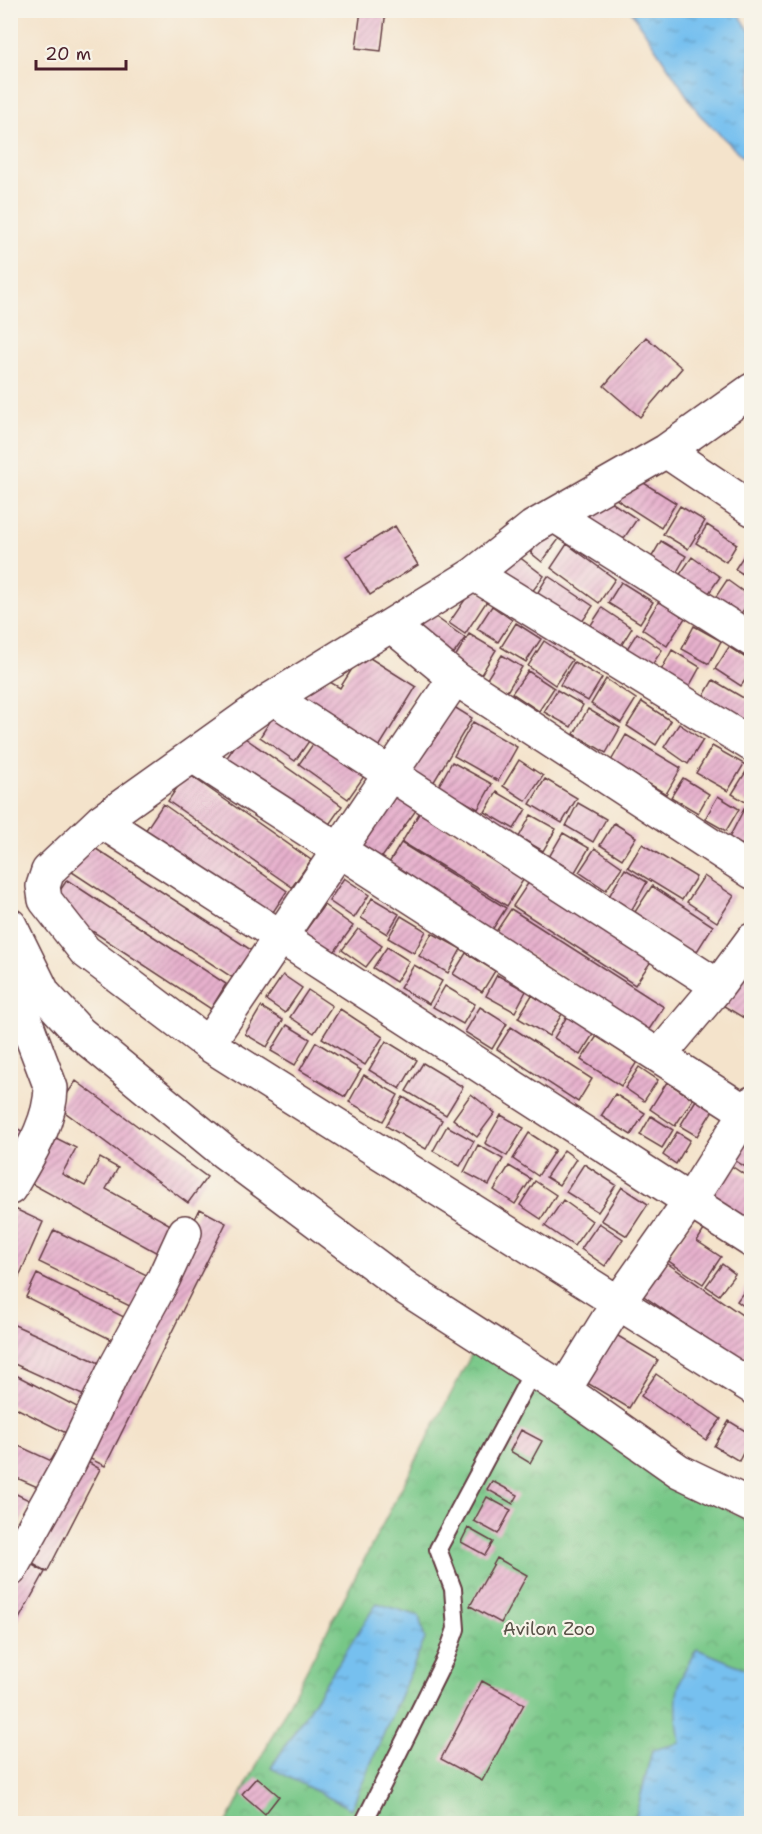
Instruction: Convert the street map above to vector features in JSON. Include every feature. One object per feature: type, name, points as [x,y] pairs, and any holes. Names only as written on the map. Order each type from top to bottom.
[{"type":"street","points":[[752,390],[666,452],[533,527],[474,574],[273,698],[101,821],[48,871],[43,886],[45,900],[84,951],[208,1044],[752,1387]]},
{"type":"street","points":[[666,452],[752,509]]},
{"type":"street","points":[[554,515],[752,640]]},
{"type":"street","points":[[474,574],[752,745]]},
{"type":"street","points":[[392,626],[455,678],[752,872]]},
{"type":"street","points":[[208,1044],[455,678]]},
{"type":"street","points":[[273,698],[392,772],[718,986]]},
{"type":"street","points":[[193,756],[660,1056],[750,1110],[690,1201],[618,1303],[564,1390]]},
{"type":"street","points":[[101,821],[752,1241]]},
{"type":"street","points":[[10,925],[44,994],[80,1033],[233,1159],[407,1289],[564,1390],[678,1471],[752,1506]]},
{"type":"street","points":[[660,1056],[718,986],[752,940]]},
{"type":"street","points":[[10,980],[51,1088],[51,1102],[45,1126],[11,1187]]},
{"type":"street","points":[[10,1570],[70,1462],[185,1232]]},
{"type":"lane","points":[[365,1820],[446,1657],[456,1629],[453,1589],[438,1549],[532,1371]]},
{"type":"green space","name":"Avilon Zoo","points":[[478,1342],[668,1474],[751,1523],[751,1823],[226,1824]]},
{"type":"water","points":[[631,11],[737,11],[751,33],[751,165],[699,114]]},
{"type":"water","points":[[377,1603],[419,1616],[425,1639],[351,1809],[271,1768]]},
{"type":"water","points":[[697,1649],[751,1671],[751,1823],[634,1823],[652,1750],[680,1743],[677,1694],[683,1673]]},
{"type":"building","points":[[361,10],[386,10],[381,51],[356,48]]},
{"type":"building","points":[[646,337],[682,368],[640,417],[604,386]]},
{"type":"building","points":[[631,475],[676,503],[661,528],[616,499]]},
{"type":"building","points":[[602,496],[637,519],[620,544],[585,521]]},
{"type":"building","points":[[680,506],[705,521],[688,549],[663,534]]},
{"type":"building","points":[[707,525],[737,544],[726,562],[696,543]]},
{"type":"building","points":[[395,526],[418,565],[370,595],[346,556]]},
{"type":"building","points":[[547,530],[559,539],[542,562],[531,553]]},
{"type":"building","points":[[661,541],[686,556],[670,584],[644,570]]},
{"type":"building","points":[[567,544],[615,579],[599,603],[551,568]]},
{"type":"building","points":[[510,550],[544,576],[528,597],[494,571]]},
{"type":"building","points":[[746,552],[752,556],[752,580],[735,569]]},
{"type":"building","points":[[692,557],[720,577],[702,603],[674,583]]},
{"type":"building","points":[[548,576],[593,606],[577,629],[533,600]]},
{"type":"building","points":[[727,580],[752,598],[735,622],[711,604]]},
{"type":"building","points":[[621,582],[653,602],[640,623],[608,603]]},
{"type":"building","points":[[473,588],[489,598],[465,634],[449,623]]},
{"type":"building","points":[[659,601],[685,618],[667,646],[642,629]]},
{"type":"building","points":[[492,606],[512,620],[498,642],[477,629]]},
{"type":"building","points":[[423,608],[465,638],[450,659],[407,630]]},
{"type":"building","points":[[602,608],[632,628],[614,657],[583,637]]},
{"type":"building","points":[[516,623],[541,639],[526,662],[501,647]]},
{"type":"building","points":[[694,626],[721,641],[709,664],[682,649]]},
{"type":"building","points":[[637,633],[662,650],[646,674],[621,658]]},
{"type":"building","points":[[469,634],[496,650],[479,678],[452,662]]},
{"type":"building","points":[[544,641],[572,660],[555,685],[528,666]]},
{"type":"building","points":[[729,647],[752,662],[752,670],[741,686],[715,669]]},
{"type":"building","points":[[672,650],[700,667],[685,694],[657,678]]},
{"type":"building","points":[[362,653],[416,687],[376,752],[299,705],[318,675],[340,688]]},
{"type":"building","points":[[502,655],[522,667],[505,695],[485,682]]},
{"type":"building","points":[[574,662],[602,678],[588,701],[560,685]]},
{"type":"building","points":[[528,671],[554,688],[539,711],[512,693]]},
{"type":"building","points":[[606,679],[636,699],[621,723],[591,704]]},
{"type":"building","points":[[713,680],[752,703],[752,723],[744,736],[696,709]]},
{"type":"building","points":[[557,690],[583,705],[571,727],[544,712]]},
{"type":"building","points":[[446,702],[472,718],[432,785],[406,769]]},
{"type":"building","points":[[642,702],[671,721],[656,745],[627,726]]},
{"type":"building","points":[[278,709],[314,734],[295,761],[260,737]]},
{"type":"building","points":[[588,709],[620,728],[606,753],[574,734]]},
{"type":"building","points":[[473,722],[517,747],[498,781],[454,756]]},
{"type":"building","points":[[679,724],[703,740],[688,764],[664,747]]},
{"type":"building","points":[[626,735],[681,768],[666,794],[611,761]]},
{"type":"building","points":[[242,736],[342,806],[323,833],[223,763]]},
{"type":"building","points":[[318,737],[367,772],[348,799],[299,764]]},
{"type":"building","points":[[712,746],[744,764],[728,791],[696,773]]},
{"type":"building","points":[[519,760],[543,776],[526,801],[503,786]]},
{"type":"building","points":[[452,762],[492,784],[478,809],[438,787]]},
{"type":"building","points":[[752,762],[752,806],[732,794]]},
{"type":"building","points":[[187,773],[311,860],[292,887],[168,801]]},
{"type":"building","points":[[683,778],[709,794],[698,813],[671,797]]},
{"type":"building","points":[[545,779],[577,798],[562,823],[530,804]]},
{"type":"building","points":[[397,784],[422,802],[375,867],[350,849]]},
{"type":"building","points":[[497,792],[526,809],[514,829],[485,812]]},
{"type":"building","points":[[718,796],[739,809],[726,831],[705,819]]},
{"type":"building","points":[[578,803],[606,819],[593,842],[566,826]]},
{"type":"building","points":[[163,804],[287,891],[269,918],[145,831]]},
{"type":"building","points":[[744,809],[752,813],[752,850],[729,838]]},
{"type":"building","points":[[420,812],[525,877],[507,906],[402,842]]},
{"type":"building","points":[[531,815],[556,829],[543,851],[519,837]]},
{"type":"building","points":[[614,823],[636,837],[622,859],[600,845]]},
{"type":"building","points":[[563,833],[589,848],[575,872],[549,857]]},
{"type":"building","points":[[401,843],[506,908],[487,938],[383,873]]},
{"type":"building","points":[[642,844],[696,877],[682,900],[628,867]]},
{"type":"building","points":[[90,845],[251,950],[233,978],[72,872]]},
{"type":"building","points":[[595,848],[622,867],[606,890],[579,872]]},
{"type":"building","points":[[625,869],[647,882],[631,911],[608,898]]},
{"type":"building","points":[[537,870],[652,960],[635,985],[513,906]]},
{"type":"building","points":[[704,876],[734,896],[717,922],[687,902]]},
{"type":"building","points":[[344,878],[369,895],[354,918],[329,901]]},
{"type":"building","points":[[67,880],[226,984],[211,1009],[51,904]]},
{"type":"building","points":[[652,886],[713,926],[694,956],[633,915]]},
{"type":"building","points":[[372,898],[399,914],[387,934],[361,918]]},
{"type":"building","points":[[324,905],[353,926],[330,958],[301,937]]},
{"type":"building","points":[[511,909],[664,1007],[648,1031],[495,933]]},
{"type":"building","points":[[401,916],[426,931],[414,953],[388,938]]},
{"type":"building","points":[[358,929],[382,946],[366,967],[342,950]]},
{"type":"building","points":[[432,933],[461,949],[448,973],[419,956]]},
{"type":"building","points":[[387,947],[409,961],[396,982],[373,968]]},
{"type":"building","points":[[466,953],[495,971],[482,992],[453,974]]},
{"type":"building","points":[[752,960],[752,1023],[724,1006]]},
{"type":"building","points":[[414,965],[442,981],[429,1004],[400,988]]},
{"type":"building","points":[[283,975],[302,988],[285,1013],[266,1000]]},
{"type":"building","points":[[497,975],[526,991],[515,1012],[486,996]]},
{"type":"building","points":[[445,986],[475,1004],[463,1024],[433,1007]]},
{"type":"building","points":[[308,990],[332,1006],[314,1033],[290,1017]]},
{"type":"building","points":[[532,995],[562,1014],[549,1036],[518,1018]]},
{"type":"building","points":[[261,1007],[283,1020],[267,1047],[245,1034]]},
{"type":"building","points":[[480,1007],[507,1024],[492,1049],[465,1032]]},
{"type":"building","points":[[572,1008],[599,1025],[580,1055],[554,1038]]},
{"type":"building","points":[[340,1009],[383,1037],[365,1065],[322,1038]]},
{"type":"building","points":[[287,1025],[310,1039],[295,1065],[271,1051]]},
{"type":"building","points":[[511,1027],[592,1079],[578,1102],[497,1049]]},
{"type":"building","points":[[597,1036],[637,1062],[621,1086],[581,1060]]},
{"type":"building","points":[[386,1041],[417,1060],[400,1089],[369,1070]]},
{"type":"building","points":[[316,1042],[361,1070],[345,1097],[300,1070]]},
{"type":"building","points":[[423,1063],[463,1087],[446,1115],[406,1091]]},
{"type":"building","points":[[639,1067],[658,1080],[644,1101],[625,1088]]},
{"type":"building","points":[[364,1075],[398,1095],[383,1121],[349,1102]]},
{"type":"building","points":[[76,1081],[207,1177],[188,1203],[58,1107]]},
{"type":"building","points":[[667,1082],[693,1099],[675,1126],[650,1109]]},
{"type":"building","points":[[471,1094],[495,1113],[477,1137],[453,1119]]},
{"type":"building","points":[[615,1094],[645,1113],[631,1135],[601,1116]]},
{"type":"building","points":[[403,1097],[442,1120],[426,1149],[386,1126]]},
{"type":"building","points":[[696,1100],[713,1110],[697,1136],[680,1126]]},
{"type":"building","points":[[501,1115],[524,1128],[507,1156],[485,1143]]},
{"type":"building","points":[[651,1116],[673,1130],[662,1148],[640,1135]]},
{"type":"building","points":[[10,1125],[24,1132],[10,1159]]},
{"type":"building","points":[[447,1126],[474,1141],[460,1166],[433,1151]]},
{"type":"building","points":[[677,1132],[690,1140],[676,1164],[663,1155]]},
{"type":"building","points":[[529,1133],[555,1150],[538,1176],[513,1159]]},
{"type":"building","points":[[50,1135],[76,1148],[62,1174],[85,1186],[100,1158],[118,1168],[106,1189],[176,1228],[161,1255],[25,1180]]},
{"type":"building","points":[[749,1136],[752,1137],[752,1171],[734,1160]]},
{"type":"building","points":[[478,1145],[503,1159],[489,1185],[464,1172]]},
{"type":"building","points":[[564,1150],[576,1159],[559,1185],[546,1177]]},
{"type":"building","points":[[727,1163],[752,1180],[752,1228],[705,1196]]},
{"type":"building","points":[[584,1164],[616,1185],[598,1212],[566,1192]]},
{"type":"building","points":[[509,1166],[531,1179],[515,1204],[494,1190]]},
{"type":"building","points":[[535,1181],[556,1195],[541,1219],[520,1205]]},
{"type":"building","points":[[622,1187],[648,1204],[627,1236],[601,1220]]},
{"type":"building","points":[[563,1200],[592,1221],[574,1246],[545,1226]]},
{"type":"building","points":[[15,1209],[43,1222],[14,1288],[10,1286],[10,1220]]},
{"type":"building","points":[[200,1209],[226,1223],[105,1466],[78,1453]]},
{"type":"building","points":[[692,1222],[704,1230],[697,1241],[721,1257],[703,1284],[667,1260]]},
{"type":"building","points":[[599,1223],[623,1239],[605,1266],[581,1249]]},
{"type":"building","points":[[54,1230],[155,1279],[140,1311],[39,1262]]},
{"type":"building","points":[[661,1259],[752,1322],[752,1371],[638,1292]]},
{"type":"building","points":[[722,1264],[735,1274],[719,1295],[706,1286]]},
{"type":"building","points":[[37,1274],[126,1318],[114,1341],[26,1297]]},
{"type":"building","points":[[752,1280],[752,1312],[737,1301]]},
{"type":"building","points":[[10,1323],[106,1366],[91,1399],[10,1362]]},
{"type":"building","points":[[608,1330],[658,1360],[629,1408],[579,1378]]},
{"type":"building","points":[[10,1372],[81,1409],[68,1434],[10,1405]]},
{"type":"building","points":[[656,1374],[721,1419],[706,1440],[641,1396]]},
{"type":"building","points":[[729,1421],[752,1435],[739,1461],[714,1446]]},
{"type":"building","points":[[521,1430],[542,1441],[530,1463],[510,1451]]},
{"type":"building","points":[[10,1442],[54,1462],[42,1489],[10,1475]]},
{"type":"building","points":[[79,1457],[100,1469],[47,1572],[26,1560]]},
{"type":"building","points":[[492,1481],[518,1495],[513,1504],[487,1489]]},
{"type":"building","points":[[10,1491],[31,1501],[19,1524],[10,1520]]},
{"type":"building","points":[[487,1497],[511,1510],[498,1534],[474,1521]]},
{"type":"building","points":[[468,1528],[493,1542],[485,1555],[461,1542]]},
{"type":"building","points":[[20,1558],[45,1572],[10,1635],[10,1576]]},
{"type":"building","points":[[497,1558],[527,1575],[501,1623],[470,1606]]},
{"type":"building","points":[[482,1681],[524,1704],[482,1781],[441,1759]]},
{"type":"building","points":[[257,1777],[279,1796],[265,1814],[242,1794]]}]
